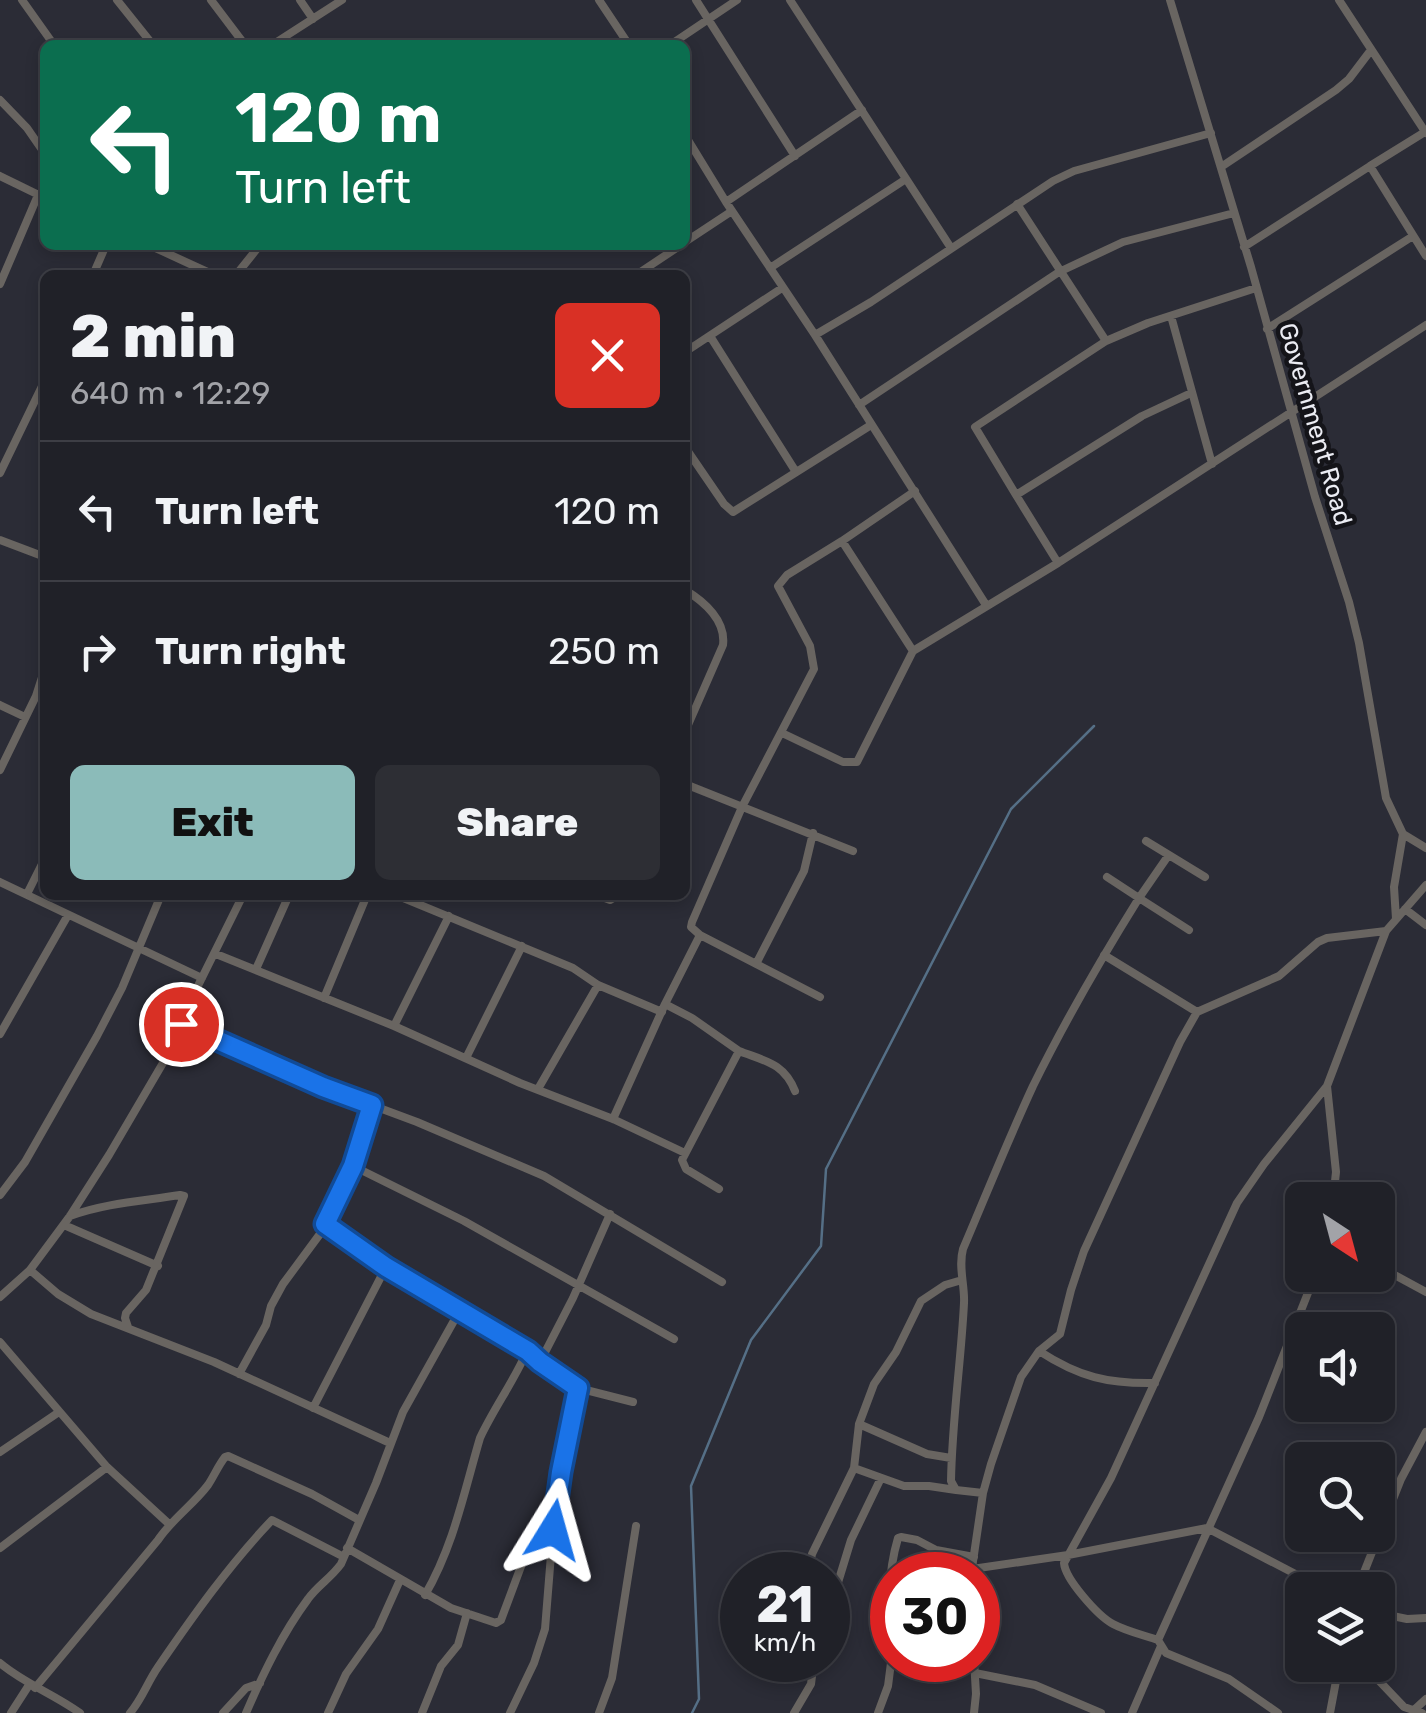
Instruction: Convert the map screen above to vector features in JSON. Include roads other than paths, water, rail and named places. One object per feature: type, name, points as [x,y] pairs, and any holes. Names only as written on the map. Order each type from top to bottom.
[{"type":"street","points":[[22,0],[50,40]]},
{"type":"street","points":[[117,0],[149,40]]},
{"type":"street","points":[[211,0],[241,40]]},
{"type":"street","points":[[300,0],[313,19]]},
{"type":"street","points":[[280,40],[342,0]]},
{"type":"street","points":[[599,0],[626,40]]},
{"type":"street","points":[[696,0],[795,156]]},
{"type":"street","points":[[678,40],[737,0]]},
{"type":"street","points":[[790,0],[951,248]]},
{"type":"street","name":"Government Road","points":[[1170,0],[1349,602],[1381,778],[1403,834]]},
{"type":"street","points":[[1244,246],[1426,133],[1339,0]]},
{"type":"street","points":[[1221,166],[1349,80],[1371,50]]},
{"type":"street","points":[[0,100],[40,147]]},
{"type":"street","points":[[726,202],[862,110]]},
{"type":"street","points":[[815,335],[1053,181],[1074,171],[1211,133]]},
{"type":"street","points":[[690,144],[986,606]]},
{"type":"street","points":[[1370,166],[1426,256]]},
{"type":"street","points":[[0,176],[40,193]]},
{"type":"street","points":[[770,268],[906,179]]},
{"type":"street","points":[[1,277],[40,200]]},
{"type":"street","points":[[1017,204],[1106,341]]},
{"type":"street","points":[[690,239],[732,212]]},
{"type":"street","points":[[859,404],[1059,272],[1123,242],[1234,213]]},
{"type":"street","points":[[1268,329],[1413,236]]},
{"type":"street","points":[[160,250],[203,270]]},
{"type":"street","points":[[240,270],[256,250]]},
{"type":"street","points":[[644,270],[674,250]]},
{"type":"street","points":[[690,349],[782,288]]},
{"type":"street","points":[[1058,563],[975,427],[1106,341],[1138,326],[1256,288]]},
{"type":"street","points":[[1170,316],[1212,464]]},
{"type":"street","points":[[782,733],[844,762],[856,762],[913,651],[1058,563],[1426,325]]},
{"type":"street","points":[[710,336],[796,472]]},
{"type":"street","points":[[0,474],[40,391]]},
{"type":"street","points":[[1016,495],[1142,416],[1191,394]]},
{"type":"street","points":[[690,454],[728,510],[734,512],[871,425]]},
{"type":"street","points":[[820,997],[691,927],[742,807],[811,677],[814,661],[810,646],[778,586],[787,575],[914,491]]},
{"type":"street","points":[[0,540],[40,555]]},
{"type":"street","points":[[842,541],[913,651]]},
{"type":"street","points":[[690,594],[708,608],[724,637],[690,718]]},
{"type":"street","points":[[0,770],[40,684]]},
{"type":"street","points":[[0,705],[25,717]]},
{"type":"street","points":[[690,786],[853,851]]},
{"type":"street","points":[[756,964],[804,871],[812,833]]},
{"type":"street","points":[[1396,919],[1394,887],[1403,834],[1426,848]]},
{"type":"street","points":[[1146,842],[1205,877]]},
{"type":"street","points":[[956,1490],[951,1481],[951,1458],[964,1298],[962,1249],[1032,1090],[1077,1000],[1168,856]]},
{"type":"street","points":[[27,894],[40,868]]},
{"type":"street","points":[[1107,878],[1188,930]]},
{"type":"street","points":[[0,882],[202,978]]},
{"type":"street","points":[[1278,1713],[1229,1679],[1181,1660],[1159,1643],[1107,1620],[1066,1574],[1064,1563],[1111,1478],[1238,1203],[1327,1086],[1386,931],[1426,886]]},
{"type":"street","points":[[0,1195],[54,1114],[122,988],[158,900]]},
{"type":"street","points":[[0,1298],[30,1270],[64,1226],[154,1081],[241,900]]},
{"type":"street","points":[[256,968],[287,900]]},
{"type":"street","points":[[324,998],[365,900]]},
{"type":"street","points":[[409,900],[573,968],[598,984],[692,1018],[739,1051],[778,1067],[788,1076],[794,1091]]},
{"type":"street","points":[[1405,909],[1426,925]]},
{"type":"street","points":[[0,1034],[68,914]]},
{"type":"street","points":[[394,1026],[449,916]]},
{"type":"street","points":[[975,1552],[983,1492],[1021,1377],[1039,1351],[1060,1334],[1084,1251],[1197,1012],[1279,976],[1327,938],[1386,931]]},
{"type":"street","points":[[612,1119],[700,935]]},
{"type":"street","points":[[466,1058],[522,946]]},
{"type":"street","points":[[216,954],[394,1026],[685,1153]]},
{"type":"street","points":[[1104,954],[1197,1012]]},
{"type":"street","points":[[538,1089],[598,984]]},
{"type":"street","points":[[181,1024],[323,1087],[528,1169],[722,1282]]},
{"type":"street","points":[[719,1190],[683,1167],[685,1153],[739,1051]]},
{"type":"street","points":[[1327,1086],[1335,1182]]},
{"type":"street","points":[[239,1374],[276,1296],[325,1224],[353,1166],[372,1105]]},
{"type":"street","points":[[353,1166],[464,1221],[674,1339]]},
{"type":"street","points":[[70,1216],[92,1208],[183,1195],[158,1266],[146,1290],[126,1313],[128,1327]]},
{"type":"street","points":[[540,1362],[610,1214]]},
{"type":"street","points":[[325,1224],[386,1267],[528,1351],[578,1388],[634,1402]]},
{"type":"street","points":[[64,1226],[158,1266]]},
{"type":"street","points":[[313,1408],[386,1267]]},
{"type":"street","points":[[30,1270],[58,1294],[91,1314],[239,1374],[390,1444]]},
{"type":"street","points":[[1395,1275],[1426,1292]]},
{"type":"street","points":[[813,1552],[854,1468],[860,1424],[874,1384],[896,1352],[921,1300],[962,1280]]},
{"type":"street","points":[[1132,1713],[1207,1528],[1259,1418],[1308,1292]]},
{"type":"street","points":[[246,1713],[272,1656],[304,1605],[334,1575],[412,1394],[460,1310]]},
{"type":"street","points":[[1,1345],[107,1467],[169,1524]]},
{"type":"street","points":[[425,1595],[449,1547],[480,1438],[528,1351]]},
{"type":"street","points":[[1039,1351],[1084,1376],[1124,1384],[1155,1383]]},
{"type":"street","points":[[510,1713],[546,1629],[555,1516],[578,1388]]},
{"type":"street","points":[[0,1452],[59,1412]]},
{"type":"street","points":[[860,1424],[927,1454],[951,1458]]},
{"type":"street","points":[[1364,1572],[1401,1480],[1426,1432]]},
{"type":"street","points":[[11,1713],[169,1524],[207,1486],[228,1456],[359,1520]]},
{"type":"street","points":[[0,1548],[107,1467]]},
{"type":"street","points":[[854,1468],[904,1486],[983,1492]]},
{"type":"street","points":[[847,1552],[881,1478]]},
{"type":"street","points":[[130,1713],[238,1557],[272,1520],[425,1595],[496,1623],[523,1560],[555,1516]]},
{"type":"street","points":[[599,1713],[612,1678],[636,1526]]},
{"type":"street","points":[[1000,1567],[1207,1528],[1291,1572]]},
{"type":"street","points":[[894,1552],[901,1537],[946,1552]]},
{"type":"street","points":[[328,1713],[346,1674],[378,1629],[400,1580]]},
{"type":"street","points":[[422,1713],[436,1676],[458,1645],[467,1614]]},
{"type":"street","points":[[1395,1617],[1426,1618]]},
{"type":"street","points":[[0,1663],[32,1687],[80,1713]]},
{"type":"street","points":[[1000,1677],[1035,1685],[1101,1713]]},
{"type":"street","points":[[223,1713],[246,1688],[260,1682]]},
{"type":"street","points":[[794,1713],[810,1682]]},
{"type":"street","points":[[878,1713],[888,1682]]},
{"type":"street","points":[[974,1713],[975,1682]]},
{"type":"street","points":[[1330,1713],[1335,1682]]},
{"type":"street","points":[[1379,1682],[1404,1710],[1418,1711],[1426,1699]]},
{"type":"waterway","points":[[692,1713],[699,1699],[691,1486],[751,1340],[821,1246],[826,1169],[1011,809],[1094,726]]}]
